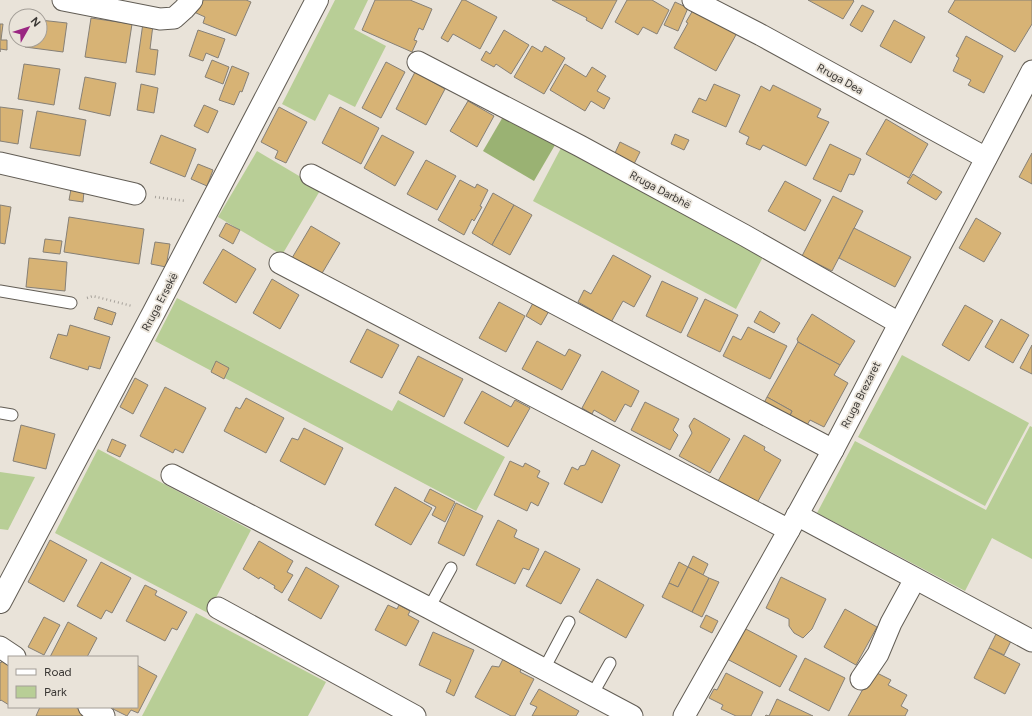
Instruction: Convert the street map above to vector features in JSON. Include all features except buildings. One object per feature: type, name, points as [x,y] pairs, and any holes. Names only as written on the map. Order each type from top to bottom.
[{"type":"street","points":[[62,0],[160,19],[174,18],[192,0]]},
{"type":"street","name":"Rruga Ersekë","points":[[0,602],[317,0]]},
{"type":"street","name":"Rruga Dea","points":[[693,0],[986,158]]},
{"type":"street","name":"Rruga Darbhë","points":[[418,62],[580,146],[737,231],[899,323]]},
{"type":"street","name":"Rruga Brezaret","points":[[684,716],[833,450],[1032,71]]},
{"type":"street","points":[[0,163],[135,194]]},
{"type":"street","points":[[311,175],[833,450]]},
{"type":"street","points":[[280,263],[793,523],[915,579],[1032,641]]},
{"type":"street","points":[[172,475],[429,608],[632,716]]},
{"type":"street","points":[[861,679],[878,654],[891,623],[915,579]]},
{"type":"street","points":[[218,608],[415,716]]},
{"type":"street","points":[[0,647],[14,656]]},
{"type":"lane","points":[[0,291],[71,303]]},
{"type":"lane","points":[[0,413],[12,415]]},
{"type":"lane","points":[[429,608],[451,568]]},
{"type":"lane","points":[[544,669],[569,622]]},
{"type":"lane","points":[[592,695],[610,663]]},
{"type":"path","points":[[135,194],[210,205]]},
{"type":"path","points":[[71,303],[93,296],[154,312]]},
{"type":"green space","points":[[335,0],[368,0],[354,29],[386,46],[355,107],[329,94],[315,121],[282,104]]},
{"type":"green space","points":[[504,115],[555,145],[534,181],[483,151]]},
{"type":"green space","points":[[561,148],[764,255],[736,309],[533,201]]},
{"type":"green space","points":[[257,151],[321,189],[282,255],[218,217]]},
{"type":"green space","points":[[177,298],[392,411],[398,400],[505,457],[476,511],[155,341]]},
{"type":"green space","points":[[902,355],[1029,423],[985,506],[858,437]]},
{"type":"green space","points":[[1030,426],[1032,427],[1032,559],[992,538],[965,591],[817,513],[855,441],[986,510]]},
{"type":"green space","points":[[98,449],[251,530],[208,613],[55,533]]},
{"type":"green space","points":[[0,472],[35,477],[8,530],[0,529]]},
{"type":"green space","points":[[196,613],[326,682],[308,716],[142,716]]}]
